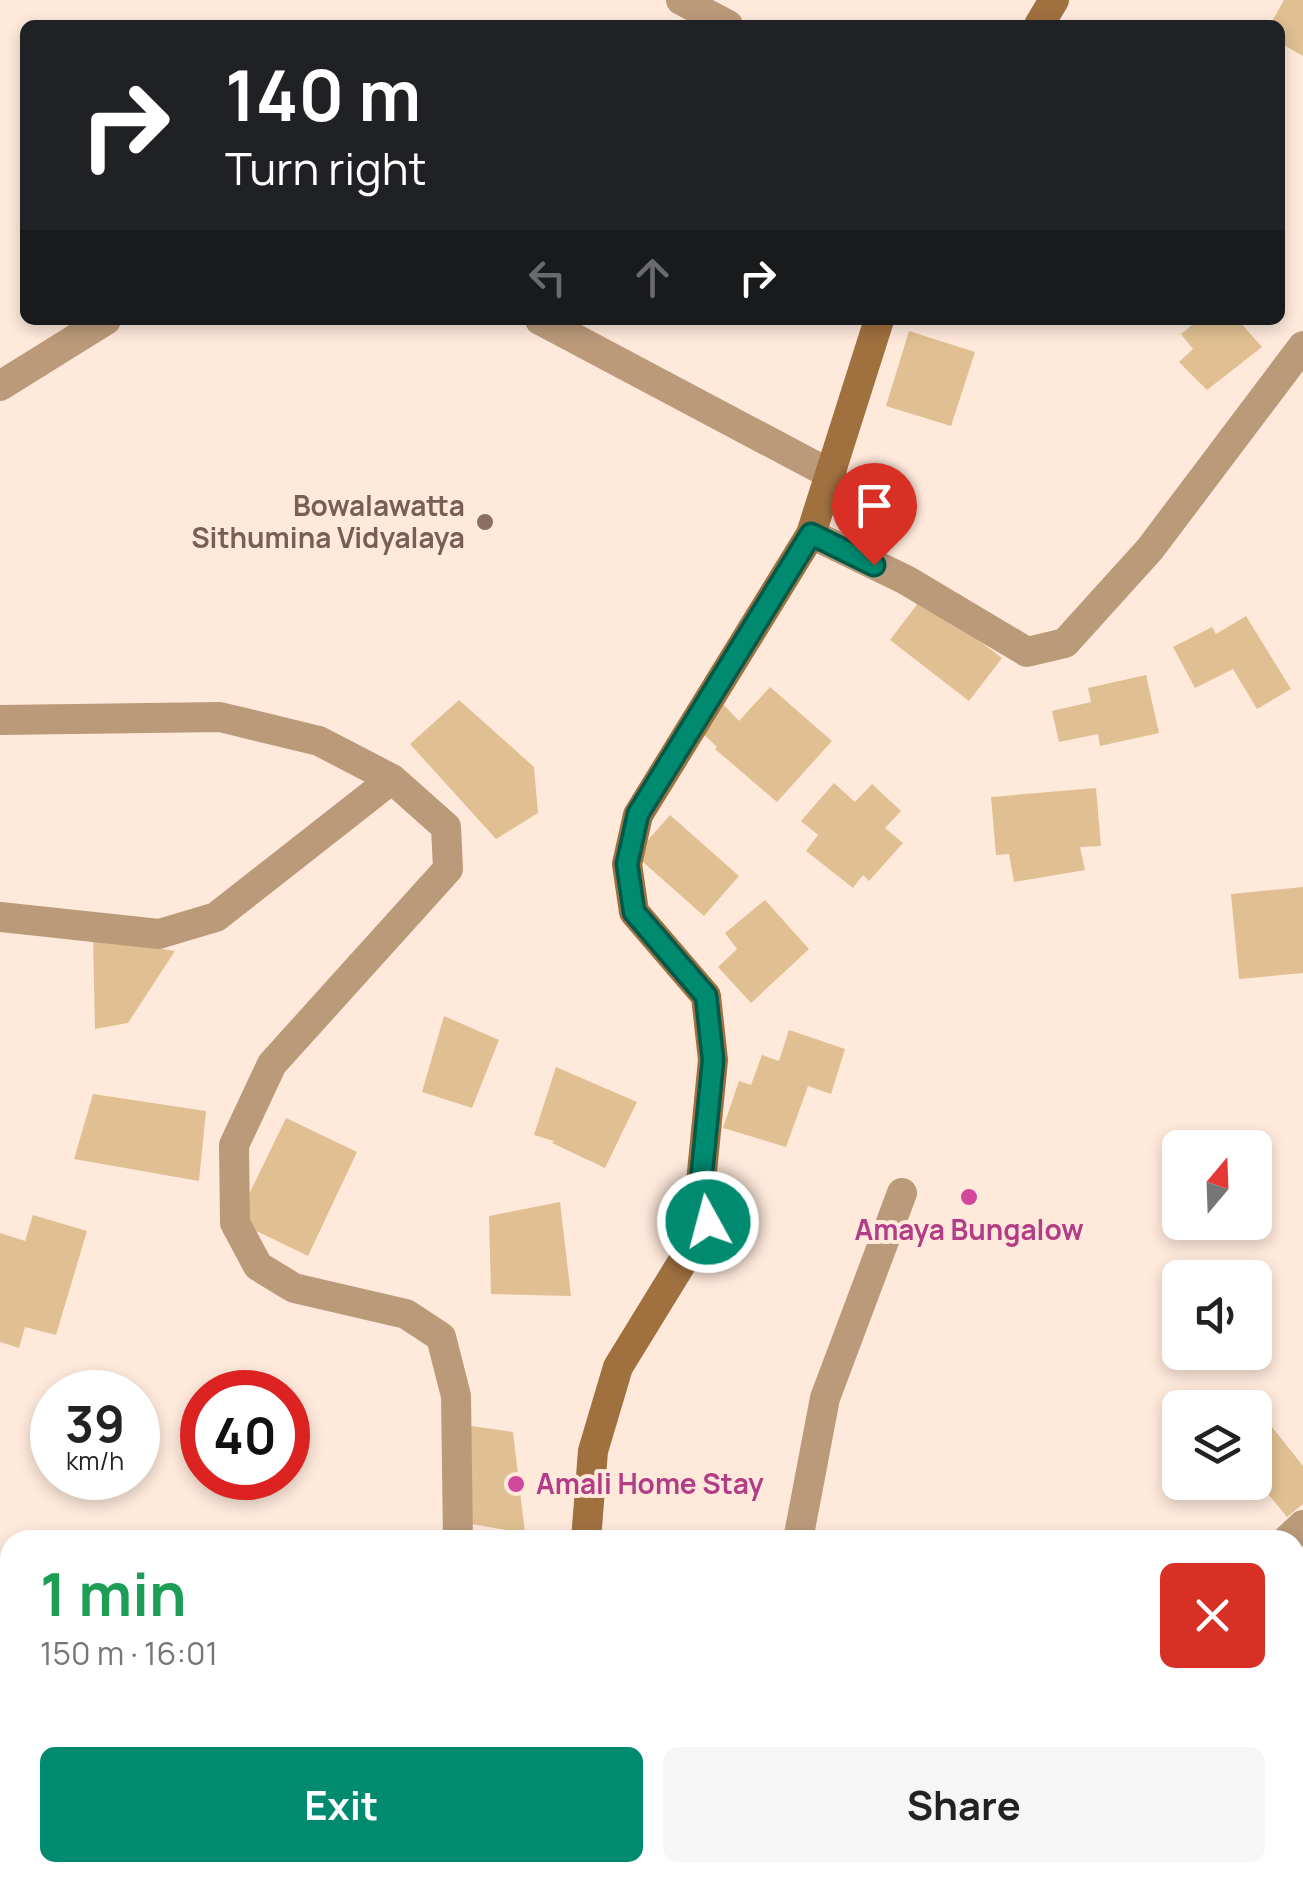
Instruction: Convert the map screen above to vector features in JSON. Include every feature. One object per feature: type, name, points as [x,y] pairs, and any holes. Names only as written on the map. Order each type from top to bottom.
[{"type":"street","points":[[680,0],[723,20]]},
{"type":"street","points":[[0,386],[98,325]]},
{"type":"street","points":[[549,325],[832,475]]},
{"type":"street","points":[[587,1530],[593,1451],[618,1368],[708,1222],[701,1182],[713,1060],[706,996],[634,912],[627,864],[638,814],[811,534],[877,325]]},
{"type":"street","points":[[811,534],[906,580],[1027,652],[1065,643],[1150,549],[1303,346]]},
{"type":"street","points":[[0,720],[220,717],[319,742],[392,779],[446,827],[448,869],[272,1064],[234,1145],[235,1223],[258,1266],[294,1288],[406,1314],[441,1337],[456,1396],[458,1530]]},
{"type":"street","points":[[0,917],[159,934],[216,917],[392,779]]},
{"type":"street","points":[[800,1530],[825,1398],[902,1194]]},
{"type":"building","points":[[1284,0],[1303,0],[1303,56],[1285,46],[1285,20],[1273,20]]},
{"type":"building","points":[[1192,325],[1242,325],[1262,347],[1207,390],[1179,362],[1193,349],[1181,334]]},
{"type":"building","points":[[909,331],[975,352],[951,426],[886,406]]},
{"type":"building","points":[[922,598],[1002,658],[969,701],[890,640]]},
{"type":"building","points":[[1246,616],[1291,689],[1257,709],[1233,669],[1195,688],[1173,647],[1212,627],[1216,634]]},
{"type":"building","points":[[1146,675],[1159,733],[1100,746],[1098,734],[1059,742],[1052,711],[1091,702],[1088,688]]},
{"type":"building","points":[[770,687],[832,741],[777,802],[715,749],[697,728],[722,703],[739,721]]},
{"type":"building","points":[[459,700],[534,767],[538,813],[496,839],[410,744]]},
{"type":"building","points":[[834,783],[855,802],[872,784],[901,811],[885,828],[903,843],[869,881],[863,875],[853,888],[806,851],[818,835],[801,821]]},
{"type":"building","points":[[1096,788],[1101,846],[1080,847],[1085,870],[1014,882],[1009,854],[996,855],[991,797]]},
{"type":"building","points":[[670,815],[739,876],[704,916],[635,855]]},
{"type":"building","points":[[1303,887],[1303,973],[1239,979],[1231,894]]},
{"type":"building","points":[[765,900],[809,949],[751,1003],[718,967],[737,949],[725,933]]},
{"type":"building","points":[[93,937],[175,951],[128,1023],[95,1029]]},
{"type":"building","points":[[444,1016],[499,1040],[472,1108],[422,1092]]},
{"type":"building","points":[[789,1030],[845,1049],[831,1094],[808,1086],[786,1147],[723,1128],[739,1081],[751,1085],[762,1055],[779,1061]]},
{"type":"building","points":[[556,1067],[637,1102],[605,1168],[534,1135]]},
{"type":"building","points":[[93,1094],[206,1111],[199,1181],[74,1159]]},
{"type":"building","points":[[286,1118],[357,1152],[308,1256],[236,1221]]},
{"type":"building","points":[[560,1202],[571,1296],[491,1294],[489,1216]]},
{"type":"building","points":[[33,1215],[87,1231],[56,1335],[25,1327],[19,1348],[0,1342],[0,1233],[25,1241]]},
{"type":"building","points":[[464,1425],[513,1432],[525,1530],[471,1524]]},
{"type":"building","points":[[1272,1427],[1303,1466],[1303,1504],[1287,1517],[1272,1499]]},
{"type":"place","name":"Bowalawatta Sithumina Vidyalaya","points":[[485,522]]},
{"type":"place","name":"Amaya Bungalow","points":[[969,1197]]},
{"type":"place","name":"Amali Home Stay","points":[[516,1484]]},
{"type":"route","points":[[708,1222],[701,1182],[713,1060],[706,996],[634,912],[627,864],[638,814],[811,534],[874,565]]}]
